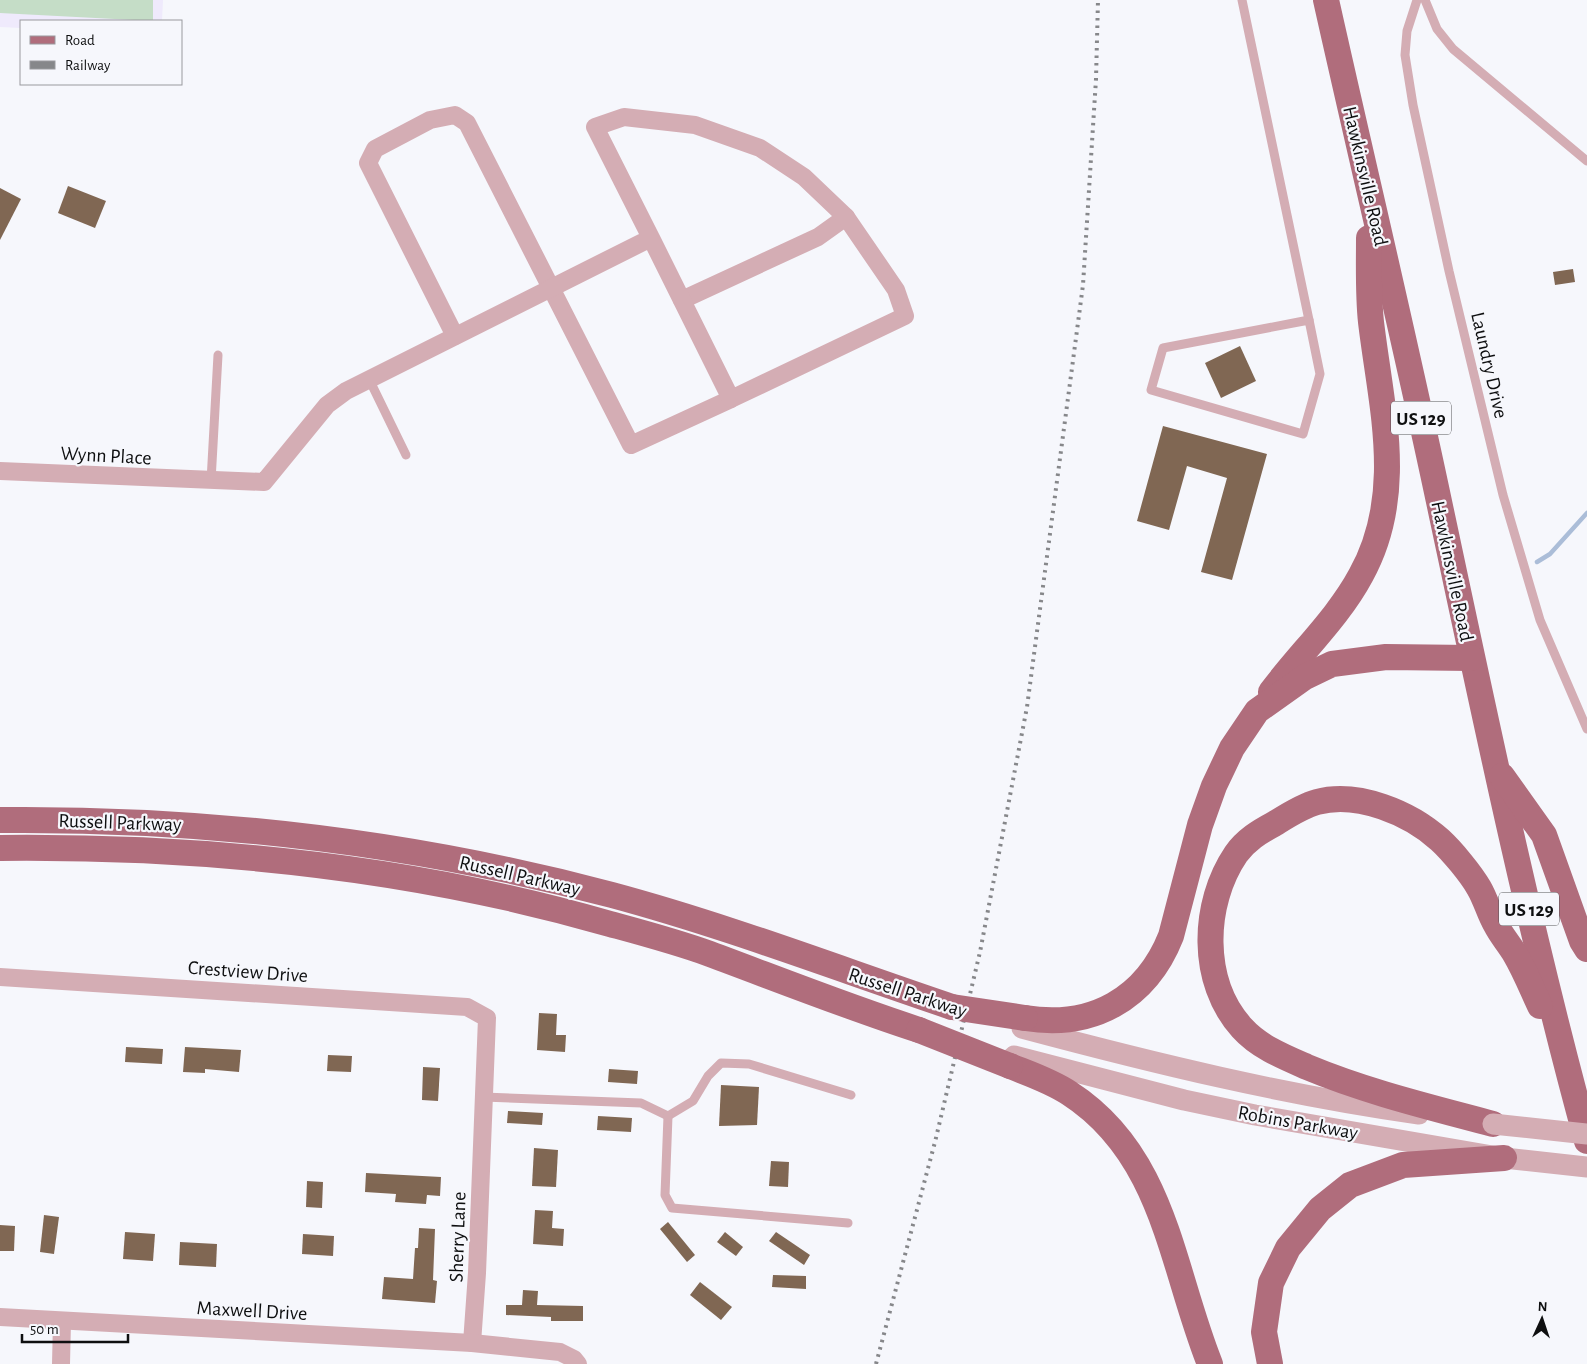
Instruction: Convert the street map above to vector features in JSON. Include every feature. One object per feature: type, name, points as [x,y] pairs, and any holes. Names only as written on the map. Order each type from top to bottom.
[{"type":"main road","name":"Hawkinsville Road","points":[[1326,0],[1442,514],[1494,765],[1563,1053],[1587,1141]]},
{"type":"main road","name":"Russell Parkway","points":[[0,820],[106,820],[236,828],[349,842],[481,865],[612,895],[683,916],[952,1007],[1023,1023],[1065,1020],[1104,1010],[1130,994],[1150,975],[1164,952],[1171,936],[1200,825],[1214,786],[1232,748],[1257,711],[1354,588],[1370,558],[1386,502],[1388,452],[1371,319],[1367,177]]},
{"type":"main road","points":[[1257,711],[1305,677],[1332,664],[1386,657],[1471,658]]},
{"type":"main road","points":[[1494,765],[1544,835],[1582,941],[1587,949]]},
{"type":"main road","points":[[1493,1124],[1349,1085],[1285,1057],[1255,1040],[1242,1028],[1221,997],[1211,960],[1212,915],[1225,876],[1236,854],[1251,837],[1296,810],[1318,802],[1336,800],[1379,804],[1420,823],[1442,841],[1479,887],[1496,925],[1516,956],[1563,1053]]},
{"type":"main road","name":"Russell Parkway","points":[[0,848],[145,850],[209,854],[337,868],[445,886],[608,923],[707,953],[838,1003],[1012,1061],[1069,1093],[1105,1122],[1133,1155],[1153,1193],[1210,1364]]},
{"type":"main road","points":[[1270,1364],[1264,1332],[1271,1283],[1288,1248],[1320,1209],[1350,1185],[1403,1165],[1504,1158]]},
{"type":"street","points":[[455,336],[368,163],[375,149],[430,120],[455,115],[467,123],[631,445],[731,399],[905,316],[896,290],[846,217],[804,176],[760,148],[686,124],[624,117],[595,127],[731,399]]},
{"type":"street","points":[[682,300],[818,237],[846,217]]},
{"type":"street","points":[[369,379],[651,238]]},
{"type":"street","name":"Wynn Place","points":[[0,471],[211,482],[264,482],[327,405],[346,391],[369,379]]},
{"type":"street","name":"Crestview Drive","points":[[0,978],[466,1007],[487,1018],[487,1022]]},
{"type":"street","name":"Sherry Lane","points":[[472,1343],[477,1273],[487,1022]]},
{"type":"street","name":"Robins Parkway","points":[[1023,1023],[1145,1061],[1310,1096],[1493,1124],[1587,1134]]},
{"type":"street","name":"Robins Parkway","points":[[1012,1061],[1246,1113],[1504,1158],[1587,1167]]},
{"type":"street","name":"Maxwell Drive","points":[[0,1317],[472,1343]]},
{"type":"street","points":[[61,1364],[62,1321]]},
{"type":"street","points":[[472,1343],[560,1352],[574,1359],[578,1364]]},
{"type":"lane","points":[[1242,0],[1309,320],[1320,374],[1303,434],[1151,390],[1163,348],[1309,320]]},
{"type":"lane","name":"Laundry Drive","points":[[1417,0],[1407,31],[1406,55],[1413,105],[1449,271],[1503,495],[1540,620],[1587,729]]},
{"type":"lane","points":[[1426,0],[1437,29],[1453,49],[1587,161]]},
{"type":"lane","points":[[211,482],[218,355]]},
{"type":"lane","points":[[369,379],[406,455]]},
{"type":"lane","points":[[668,1116],[693,1101],[708,1076],[721,1063],[749,1064],[851,1095]]},
{"type":"lane","points":[[484,1097],[640,1103],[668,1116]]},
{"type":"lane","points":[[668,1116],[665,1195],[672,1208],[848,1223]]},
{"type":"shaded area","points":[[0,0],[163,0],[162,20],[20,20],[20,28],[0,27]]},
{"type":"green space","points":[[0,0],[153,0],[153,20],[0,13]]},
{"type":"building","points":[[68,186],[106,201],[95,228],[58,213]]},
{"type":"building","points":[[0,188],[21,199],[0,240]]},
{"type":"building","points":[[1573,269],[1575,282],[1555,285],[1553,272]]},
{"type":"building","points":[[1240,346],[1256,381],[1221,398],[1205,363]]},
{"type":"building","points":[[1163,426],[1267,454],[1232,580],[1201,572],[1227,478],[1187,466],[1169,530],[1137,521]]},
{"type":"building","points":[[539,1013],[557,1014],[556,1035],[566,1035],[565,1052],[537,1050]]},
{"type":"building","points":[[126,1047],[163,1049],[162,1064],[125,1062]]},
{"type":"building","points":[[185,1047],[241,1050],[239,1072],[205,1069],[205,1073],[183,1072]]},
{"type":"building","points":[[328,1055],[352,1056],[351,1072],[327,1071]]},
{"type":"building","points":[[423,1067],[440,1068],[438,1101],[422,1100]]},
{"type":"building","points":[[609,1069],[638,1071],[637,1084],[608,1082]]},
{"type":"building","points":[[721,1085],[759,1087],[757,1125],[719,1126]]},
{"type":"building","points":[[508,1111],[543,1113],[542,1125],[507,1123]]},
{"type":"building","points":[[598,1116],[632,1118],[631,1132],[597,1130]]},
{"type":"building","points":[[534,1148],[558,1150],[556,1187],[532,1186]]},
{"type":"building","points":[[771,1161],[789,1162],[788,1187],[769,1186]]},
{"type":"building","points":[[366,1173],[441,1177],[440,1196],[427,1195],[426,1204],[395,1202],[396,1194],[365,1192]]},
{"type":"building","points":[[307,1181],[323,1182],[322,1208],[306,1207]]},
{"type":"building","points":[[535,1210],[553,1211],[552,1228],[564,1229],[563,1246],[533,1244]]},
{"type":"building","points":[[44,1215],[59,1217],[54,1254],[40,1252]]},
{"type":"building","points":[[668,1222],[695,1255],[687,1262],[660,1229]]},
{"type":"building","points":[[0,1225],[15,1226],[14,1251],[0,1251]]},
{"type":"building","points":[[419,1228],[435,1229],[433,1280],[437,1281],[435,1303],[382,1299],[384,1277],[413,1279],[415,1248],[418,1248]]},
{"type":"building","points":[[125,1232],[155,1234],[153,1261],[123,1259]]},
{"type":"building","points":[[725,1232],[743,1247],[736,1256],[717,1242]]},
{"type":"building","points":[[776,1232],[810,1255],[804,1265],[769,1241]]},
{"type":"building","points":[[303,1234],[334,1236],[333,1256],[302,1254]]},
{"type":"building","points":[[180,1242],[217,1244],[216,1267],[179,1265]]},
{"type":"building","points":[[773,1275],[806,1276],[806,1289],[772,1287]]},
{"type":"building","points":[[700,1282],[732,1307],[721,1320],[690,1295]]},
{"type":"building","points":[[523,1290],[538,1291],[537,1305],[583,1306],[583,1321],[551,1321],[551,1317],[506,1315],[506,1305],[522,1305]]},
{"type":"waterway","points":[[1537,562],[1550,554],[1587,513]]},
{"type":"railway","points":[[876,1364],[935,1142],[980,952],[1027,707],[1083,285],[1096,79],[1098,0]]}]
